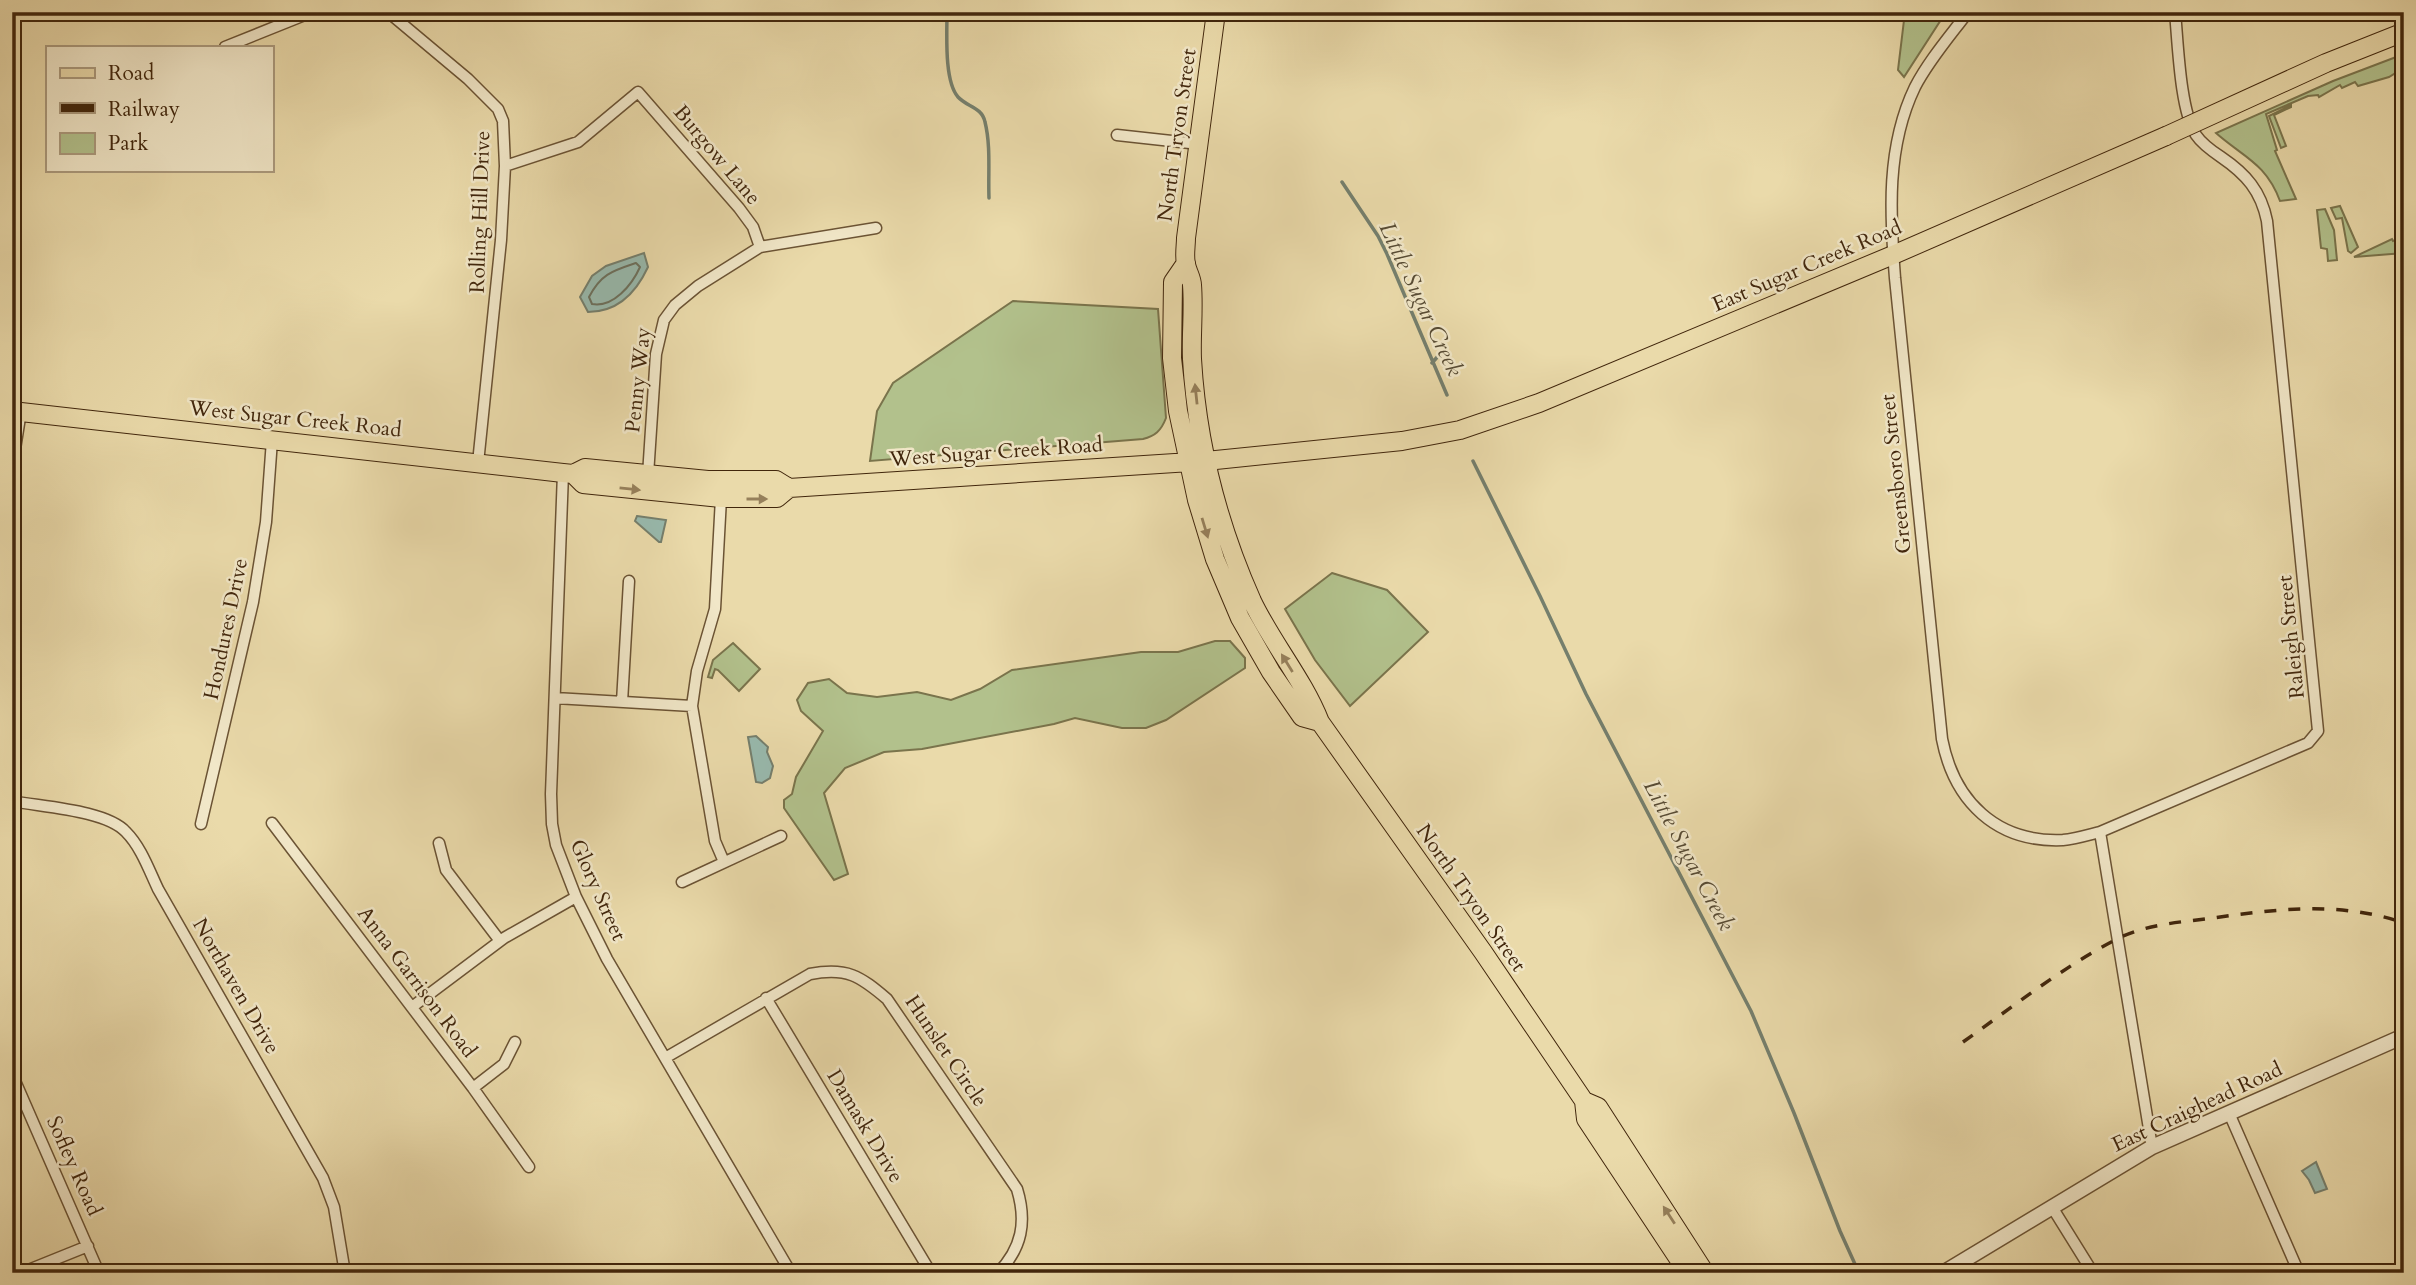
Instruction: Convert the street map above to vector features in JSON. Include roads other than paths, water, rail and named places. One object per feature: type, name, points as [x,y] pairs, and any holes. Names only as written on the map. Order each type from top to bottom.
[{"type":"main road","name":"North Tryon Street","points":[[1216,12],[1186,238],[1186,263],[1193,283],[1196,500],[1208,539],[1240,618],[1271,672],[1302,717],[1320,722],[1483,952],[1584,1101],[1586,1119],[1688,1273]]},
{"type":"main road","name":"East Sugar Creek Road","points":[[1197,462],[1402,441],[1483,424],[1894,255],[2314,69],[2404,32]]},
{"type":"main road","name":"West Sugar Creek Road","points":[[16,411],[568,473],[585,468],[708,480],[776,480],[789,488],[1197,462]]},
{"type":"main road","name":"West Sugar Creek Road","points":[[568,473],[583,484],[721,498],[777,498],[789,488]]},
{"type":"main road","name":"North Tryon Street","points":[[1584,1101],[1598,1107],[1705,1273]]},
{"type":"street","points":[[227,46],[312,12]]},
{"type":"street","name":"Rolling Hill Drive","points":[[388,12],[468,79],[498,109],[503,121],[505,166],[495,309],[478,463]]},
{"type":"street","name":"Greensboro Street","points":[[1968,12],[1914,89],[1904,118],[1892,176],[1894,255],[1942,739],[1951,774],[1959,790],[1977,811],[2008,831],[2045,840],[2074,839],[2100,832]]},
{"type":"street","name":"Raleigh Street","points":[[2100,832],[2308,743],[2314,738],[2319,723],[2267,221],[2259,193],[2250,180],[2208,148],[2196,135],[2185,110],[2175,12]]},
{"type":"street","name":"Burgow Lane","points":[[505,166],[578,142],[638,92],[739,208],[753,227],[760,247]]},
{"type":"street","points":[[1117,135],[1199,144]]},
{"type":"street","name":"Penny Way","points":[[648,475],[656,354],[664,320],[675,305],[698,286],[760,247],[876,228]]},
{"type":"street","points":[[12,468],[16,411]]},
{"type":"street","name":"Hondures Drive","points":[[201,824],[258,579],[266,522],[272,440]]},
{"type":"street","name":"Glory Street","points":[[568,473],[555,698],[552,824],[555,845],[576,897],[607,959],[791,1273]]},
{"type":"street","points":[[721,498],[715,609],[697,671],[692,706],[715,841],[724,862]]},
{"type":"street","points":[[622,702],[629,581]]},
{"type":"street","points":[[555,698],[692,706]]},
{"type":"street","name":"Northaven Drive","points":[[12,801],[109,820],[117,824],[134,842],[158,889],[323,1178],[334,1207],[345,1273]]},
{"type":"street","name":"Anna Garrison Road","points":[[272,823],[473,1088],[529,1167]]},
{"type":"street","points":[[2100,832],[2152,1147]]},
{"type":"street","points":[[682,881],[781,836]]},
{"type":"street","points":[[439,843],[446,870],[500,941]]},
{"type":"street","points":[[412,1007],[500,941],[532,920],[576,897]]},
{"type":"street","name":"Hunslet Circle","points":[[665,1058],[810,974],[831,970],[849,974],[867,983],[887,999],[1017,1189],[1024,1209],[1022,1231],[1014,1254],[998,1273]]},
{"type":"street","name":"Damask Drive","points":[[766,998],[931,1273]]},
{"type":"street","name":"East Craighead Road","points":[[1943,1273],[2152,1147],[2404,1036]]},
{"type":"street","points":[[473,1088],[505,1064],[515,1042]]},
{"type":"street","name":"Sofley Road","points":[[12,1074],[99,1273]]},
{"type":"street","points":[[2230,1113],[2299,1273]]},
{"type":"street","points":[[2052,1207],[2092,1273]]},
{"type":"street","points":[[20,1273],[88,1246]]},
{"type":"water","points":[[644,253],[648,267],[632,293],[608,309],[588,312],[580,297],[592,276],[606,266]]},
{"type":"water","points":[[637,516],[666,520],[661,542],[635,521]]},
{"type":"water","points":[[756,736],[768,747],[767,752],[773,766],[770,778],[762,783],[756,782],[748,737]]},
{"type":"water","points":[[2316,1162],[2327,1189],[2315,1193],[2302,1171]]},
{"type":"waterway","points":[[947,12],[950,80],[958,97],[978,110],[985,122],[989,150],[989,198]]},
{"type":"waterway","name":"Little Sugar Creek","points":[[1342,182],[1387,254],[1447,395]]},
{"type":"waterway","points":[[1432,363],[1439,355]]},
{"type":"waterway","name":"Little Sugar Creek","points":[[1473,461],[1586,694],[1751,1011],[1859,1273]]},
{"type":"railway","points":[[1963,1042],[2079,961],[2119,938],[2142,930],[2165,924],[2309,909],[2357,912],[2404,923]]}]
